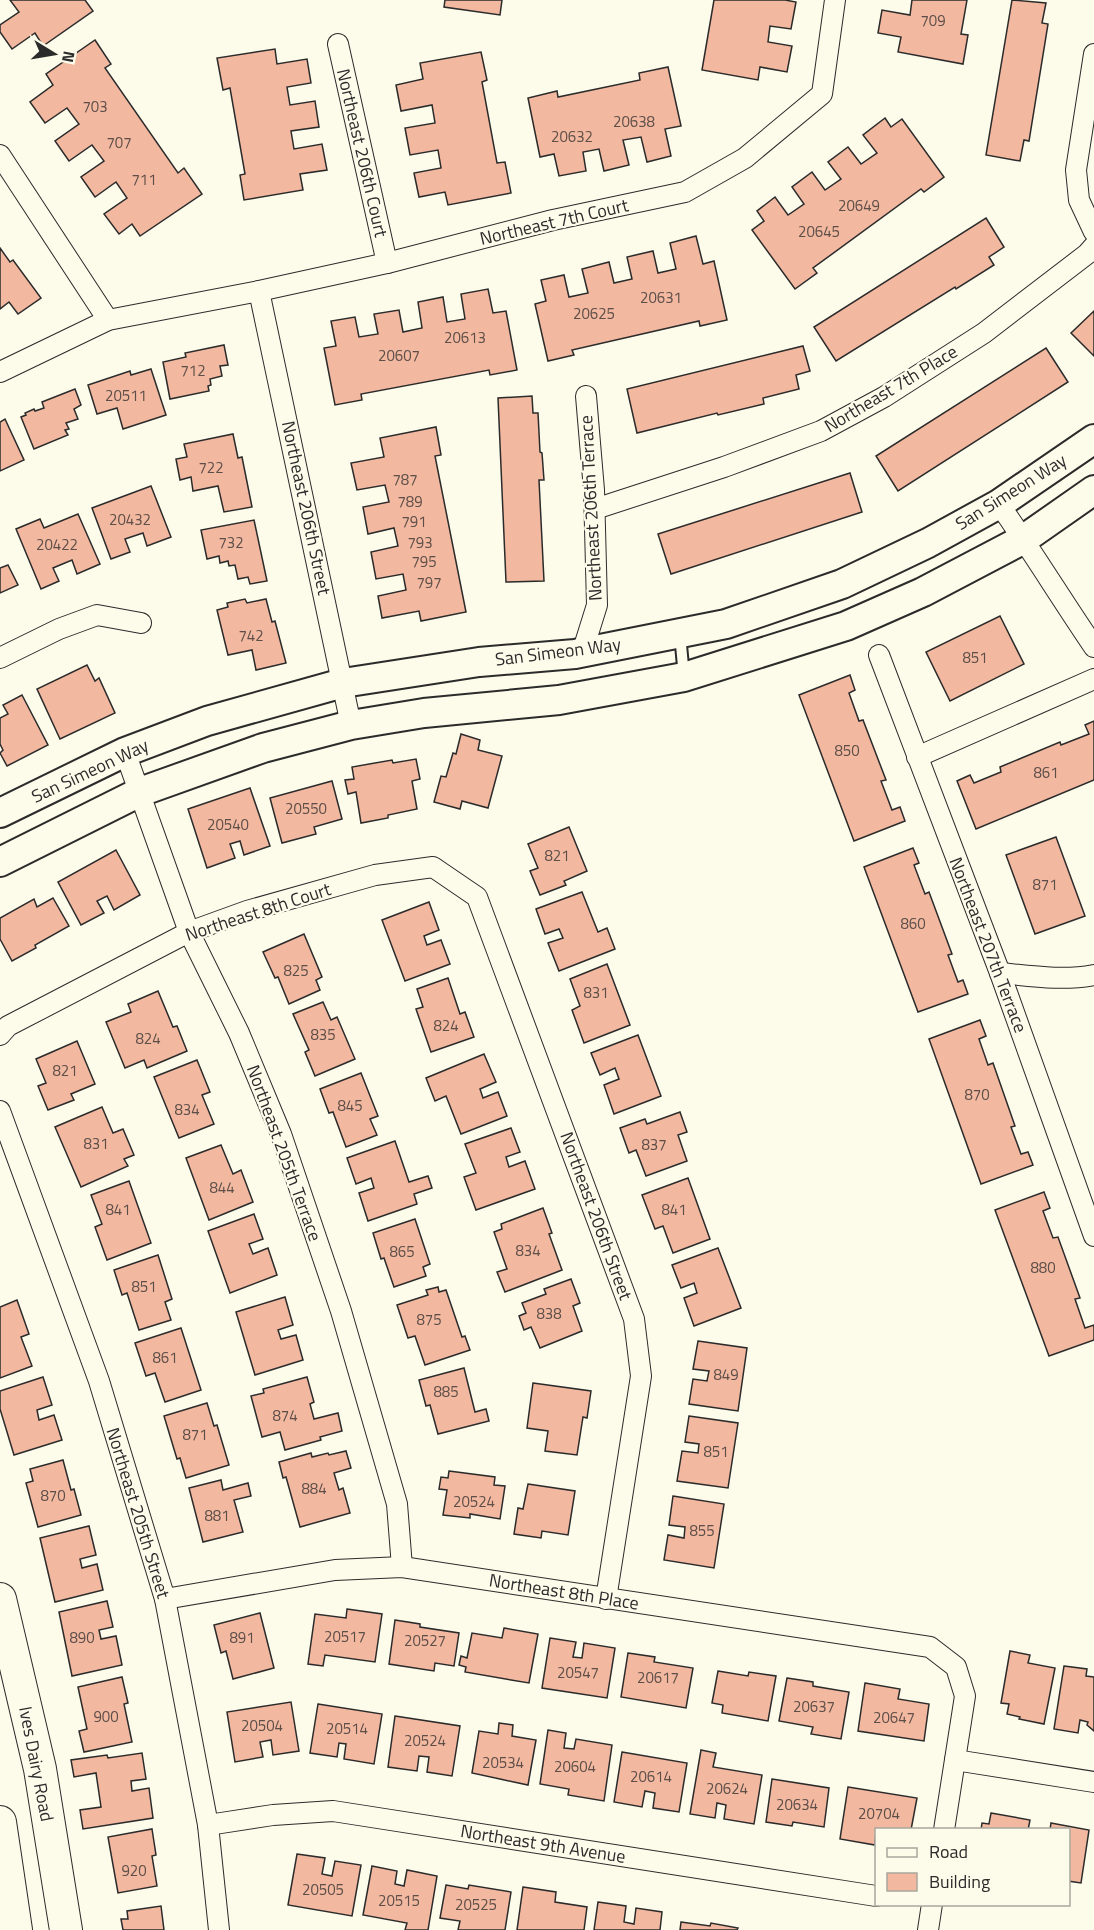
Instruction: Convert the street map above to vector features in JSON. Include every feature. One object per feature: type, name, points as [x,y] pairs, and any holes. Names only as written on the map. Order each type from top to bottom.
[{"type":"main road","name":"Ives Dairy Road","points":[[0,1599],[40,1769],[66,1930]]},
{"type":"main road","points":[[0,1822],[16,1930]]},
{"type":"street","name":"Northeast 7th Court","points":[[108,320],[259,291],[387,263],[553,220],[685,192],[746,158],[822,94],[835,0]]},
{"type":"street","name":"Northeast 206th Court","points":[[338,44],[387,263]]},
{"type":"street","points":[[1094,54],[1077,170],[1079,200],[1094,232]]},
{"type":"street","points":[[0,155],[108,320],[0,372]]},
{"type":"street","name":"Northeast 7th Place","points":[[595,509],[724,467],[821,431],[884,397],[984,333],[1087,254],[1094,246]]},
{"type":"street","name":"Northeast 206th Street","points":[[259,291],[351,725]]},
{"type":"street","name":"Northeast 206th Terrace","points":[[582,653],[597,605],[595,509],[586,396]]},
{"type":"street","name":"San Simeon Way","points":[[0,813],[125,752],[207,721],[343,683],[479,662],[582,653],[726,624],[842,584],[928,543],[999,504],[1094,439]]},
{"type":"street","points":[[0,862],[140,792],[263,748],[351,725],[424,713],[559,700],[684,677],[846,626],[923,592],[1024,539],[1094,490]]},
{"type":"street","points":[[999,504],[1094,647]]},
{"type":"street","points":[[0,658],[59,629],[97,615],[141,623]]},
{"type":"street","name":"Northeast 207th Terrace","points":[[879,655],[1000,973],[1094,1236]]},
{"type":"street","points":[[917,758],[1094,679]]},
{"type":"street","name":"Northeast 205th Terrace","points":[[125,752],[189,932],[239,1034],[281,1134],[341,1311],[397,1504],[402,1567]]},
{"type":"street","name":"Northeast 206th Street","points":[[433,867],[477,897],[634,1319],[641,1376],[606,1599]]},
{"type":"street","name":"Northeast 8th Court","points":[[0,1035],[8,1026],[189,932],[247,911],[375,875],[433,867]]},
{"type":"street","points":[[1000,973],[1054,977],[1094,975]]},
{"type":"street","name":"Northeast 205th Street","points":[[0,1111],[99,1382],[165,1599],[208,1826],[219,1930]]},
{"type":"street","name":"Northeast 8th Place","points":[[165,1599],[335,1570],[402,1567],[930,1647],[956,1667],[965,1696],[955,1760]]},
{"type":"street","points":[[944,1828],[955,1760],[1094,1782]]},
{"type":"street","name":"Northeast 9th Avenue","points":[[208,1826],[273,1815],[333,1811],[875,1896]]},
{"type":"street","points":[[928,1930],[931,1906]]},
{"type":"lane","points":[[680,634],[684,677]]},
{"type":"building","points":[[10,0],[85,0],[93,11],[43,46],[35,33],[12,49],[0,32],[0,25],[19,12]]},
{"type":"building","points":[[445,0],[502,0],[500,15],[444,7]]},
{"type":"building","points":[[714,0],[796,2],[791,29],[770,26],[768,42],[792,46],[787,72],[760,67],[758,80],[702,70]]},
{"type":"building","points":[[912,0],[967,0],[961,34],[968,35],[963,64],[898,52],[901,37],[878,33],[882,10],[910,15]]},
{"type":"building","points":[[1012,0],[1046,3],[1042,23],[1048,24],[1029,141],[1024,140],[1020,161],[986,155]]},
{"type":"building","points":[[95,40],[111,64],[105,68],[178,173],[184,168],[202,194],[140,236],[132,224],[119,234],[104,214],[127,198],[116,182],[95,197],[81,177],[104,161],[92,145],[69,161],[55,141],[79,124],[67,108],[45,123],[30,102],[53,85],[46,74]]},
{"type":"building","points":[[275,49],[277,64],[307,59],[311,83],[287,87],[290,105],[315,101],[319,127],[291,131],[294,149],[322,144],[327,170],[300,174],[303,190],[244,200],[240,175],[245,174],[230,88],[223,90],[217,58]]},
{"type":"building","points":[[481,52],[487,80],[482,82],[497,163],[505,162],[511,193],[448,205],[445,192],[419,197],[414,173],[441,168],[438,150],[410,155],[405,128],[435,123],[432,105],[401,111],[396,85],[423,79],[420,63]]},
{"type":"building","points":[[668,67],[681,126],[665,129],[671,156],[647,162],[641,137],[623,140],[629,165],[604,171],[599,149],[583,152],[586,171],[559,176],[554,154],[540,157],[528,98],[557,91],[558,97],[640,80],[639,73]]},
{"type":"building","points":[[885,118],[891,127],[902,119],[944,177],[924,192],[921,189],[813,268],[817,273],[795,289],[752,230],[764,221],[757,211],[775,197],[788,215],[804,204],[792,187],[812,172],[825,190],[841,179],[828,162],[848,147],[861,164],[877,153],[863,135]]},
{"type":"building","points":[[986,218],[1004,247],[989,257],[994,265],[836,361],[814,327]]},
{"type":"building","points":[[696,236],[703,264],[714,261],[727,320],[700,326],[699,321],[572,350],[574,355],[548,361],[535,304],[546,301],[541,280],[564,275],[569,297],[588,293],[582,269],[609,262],[614,283],[632,279],[627,257],[653,251],[658,273],[676,269],[670,243]]},
{"type":"building","points":[[0,248],[10,262],[13,260],[41,298],[18,314],[9,302],[0,309]]},
{"type":"building","points":[[488,289],[493,313],[506,311],[517,370],[490,375],[489,370],[361,394],[362,400],[335,405],[324,348],[336,346],[331,321],[355,317],[359,337],[378,334],[374,314],[399,310],[403,332],[422,328],[418,302],[443,297],[447,322],[465,319],[461,294]]},
{"type":"building","points":[[1094,311],[1094,356],[1071,333]]},
{"type":"building","points":[[224,345],[228,365],[220,366],[222,376],[210,379],[209,391],[170,399],[163,362],[186,357],[185,353]]},
{"type":"building","points":[[803,346],[810,371],[796,375],[799,389],[763,398],[764,404],[637,433],[627,389]]},
{"type":"building","points":[[1046,348],[1068,382],[898,491],[876,456]]},
{"type":"building","points":[[151,369],[166,415],[123,429],[117,408],[97,414],[88,385],[130,371],[131,375]]},
{"type":"building","points":[[75,389],[81,405],[74,409],[78,419],[66,423],[69,429],[65,430],[68,435],[34,449],[21,417],[34,409],[35,411],[44,408],[42,402]]},
{"type":"building","points":[[532,396],[533,413],[538,413],[544,480],[539,480],[544,581],[506,582],[498,398]]},
{"type":"building","points":[[5,419],[24,460],[0,471],[0,422]]},
{"type":"building","points":[[436,427],[441,455],[435,456],[466,612],[421,621],[419,611],[382,618],[378,596],[406,590],[403,574],[376,579],[371,552],[398,546],[394,528],[368,534],[363,507],[389,502],[385,485],[357,490],[351,463],[384,457],[380,438]]},
{"type":"building","points":[[233,434],[238,458],[242,457],[252,507],[224,512],[218,486],[193,491],[191,477],[180,480],[176,459],[187,457],[184,444]]},
{"type":"building","points":[[850,473],[862,512],[671,574],[658,534]]},
{"type":"building","points":[[151,486],[171,537],[147,546],[143,533],[125,539],[130,552],[111,559],[92,508]]},
{"type":"building","points":[[78,514],[100,564],[77,574],[72,560],[53,568],[59,581],[41,589],[16,529],[40,519],[44,528]]},
{"type":"building","points":[[254,520],[267,581],[250,584],[248,577],[238,579],[235,565],[229,566],[228,561],[220,563],[219,556],[207,559],[201,530]]},
{"type":"building","points":[[8,565],[18,585],[0,593],[0,568]]},
{"type":"building","points":[[245,599],[247,603],[266,599],[272,622],[275,621],[286,663],[256,670],[252,650],[228,655],[217,610],[228,607],[227,603]]},
{"type":"building","points":[[1000,616],[1024,664],[950,701],[926,652]]},
{"type":"building","points":[[87,665],[95,681],[99,678],[115,713],[60,739],[37,689]]},
{"type":"building","points":[[850,675],[855,690],[849,693],[859,721],[863,720],[886,780],[881,781],[892,810],[900,807],[905,821],[854,841],[799,695]]},
{"type":"building","points":[[22,695],[48,745],[7,766],[0,753],[3,750],[0,744],[0,718],[8,714],[3,705]]},
{"type":"building","points":[[1094,721],[1094,780],[976,829],[957,781],[970,775],[974,783],[1001,772],[1000,767],[1060,742],[1061,745],[1089,734],[1085,725]]},
{"type":"building","points":[[461,734],[480,740],[478,750],[502,756],[488,808],[462,801],[460,809],[434,802],[441,776],[446,777],[453,753],[456,754]]},
{"type":"building","points":[[416,759],[420,779],[412,781],[417,809],[361,823],[356,792],[348,794],[345,780],[354,779],[352,767],[392,760],[393,763]]},
{"type":"building","points":[[332,781],[342,819],[314,827],[316,834],[282,843],[270,798]]},
{"type":"building","points":[[250,788],[270,846],[244,855],[240,841],[230,844],[235,858],[207,868],[188,809]]},
{"type":"building","points":[[569,827],[587,871],[564,881],[566,885],[540,895],[530,871],[538,868],[528,844]]},
{"type":"building","points":[[1056,837],[1085,916],[1035,934],[1006,855]]},
{"type":"building","points":[[913,848],[919,863],[914,865],[925,894],[929,892],[952,954],[948,955],[958,982],[963,980],[968,994],[918,1012],[864,867]]},
{"type":"building","points":[[116,850],[140,895],[114,910],[107,896],[97,901],[104,913],[81,925],[58,882]]},
{"type":"building","points":[[582,892],[598,932],[607,928],[615,949],[559,971],[548,943],[563,938],[559,929],[545,934],[536,909]]},
{"type":"building","points":[[53,898],[69,926],[12,961],[0,939],[0,918],[34,899],[37,907]]},
{"type":"building","points":[[429,902],[439,930],[424,936],[427,945],[441,940],[450,964],[405,981],[382,920]]},
{"type":"building","points":[[304,934],[322,977],[316,980],[320,990],[289,1004],[278,977],[275,978],[263,952]]},
{"type":"building","points":[[607,964],[630,1025],[584,1043],[572,1010],[580,1006],[570,979]]},
{"type":"building","points":[[448,978],[460,1014],[465,1012],[474,1037],[431,1052],[416,1009],[423,1007],[417,989]]},
{"type":"building","points":[[158,991],[173,1027],[177,1026],[187,1051],[147,1068],[144,1060],[125,1068],[106,1022],[131,1012],[128,1004]]},
{"type":"building","points":[[323,1002],[331,1020],[337,1017],[355,1059],[315,1076],[305,1052],[309,1050],[293,1014]]},
{"type":"building","points":[[980,1020],[986,1036],[979,1039],[988,1065],[993,1063],[1015,1126],[1011,1127],[1021,1154],[1028,1152],[1033,1165],[981,1184],[929,1039]]},
{"type":"building","points":[[638,1035],[661,1096],[614,1114],[604,1085],[619,1079],[615,1068],[600,1075],[591,1053]]},
{"type":"building","points":[[77,1041],[95,1084],[71,1094],[74,1100],[48,1110],[38,1086],[46,1083],[36,1059]]},
{"type":"building","points":[[484,1054],[496,1082],[480,1089],[483,1098],[498,1092],[507,1116],[461,1134],[446,1096],[435,1101],[426,1078]]},
{"type":"building","points":[[197,1060],[210,1092],[202,1095],[214,1124],[179,1138],[154,1077]]},
{"type":"building","points":[[361,1073],[378,1116],[370,1119],[377,1135],[346,1147],[333,1112],[329,1113],[320,1089]]},
{"type":"building","points":[[102,1107],[113,1133],[123,1129],[134,1155],[124,1159],[128,1166],[81,1187],[55,1127]]},
{"type":"building","points":[[680,1112],[687,1132],[678,1135],[687,1161],[646,1176],[636,1150],[629,1153],[620,1128],[645,1119],[647,1124]]},
{"type":"building","points":[[511,1128],[520,1152],[506,1157],[509,1167],[525,1161],[535,1189],[476,1210],[464,1177],[476,1173],[465,1144]]},
{"type":"building","points":[[395,1141],[409,1182],[428,1176],[432,1188],[414,1194],[417,1204],[368,1221],[359,1193],[374,1188],[371,1178],[356,1184],[347,1158]]},
{"type":"building","points":[[221,1145],[233,1174],[241,1170],[253,1202],[209,1220],[186,1158]]},
{"type":"building","points":[[688,1178],[710,1239],[673,1253],[663,1226],[655,1229],[642,1195]]},
{"type":"building","points":[[129,1181],[151,1243],[107,1260],[95,1227],[102,1224],[91,1195]]},
{"type":"building","points":[[1044,1192],[1050,1208],[1043,1211],[1053,1238],[1058,1237],[1080,1298],[1075,1299],[1085,1328],[1094,1325],[1094,1340],[1049,1356],[995,1210]]},
{"type":"building","points":[[543,1208],[552,1233],[549,1234],[562,1270],[505,1292],[497,1272],[507,1269],[494,1232],[502,1229],[501,1224]]},
{"type":"building","points":[[254,1214],[263,1239],[249,1244],[253,1254],[268,1248],[277,1275],[230,1293],[208,1231]]},
{"type":"building","points":[[415,1219],[430,1264],[423,1267],[426,1276],[394,1287],[384,1258],[381,1259],[373,1233]]},
{"type":"building","points":[[718,1248],[741,1308],[694,1326],[684,1298],[697,1293],[694,1283],[681,1288],[672,1265]]},
{"type":"building","points":[[158,1255],[172,1299],[165,1302],[171,1320],[139,1330],[127,1293],[122,1295],[114,1270]]},
{"type":"building","points":[[571,1279],[580,1303],[573,1306],[582,1331],[540,1348],[531,1327],[524,1330],[519,1316],[526,1313],[522,1303],[546,1294],[544,1289]]},
{"type":"building","points":[[438,1287],[439,1292],[446,1290],[462,1337],[465,1336],[470,1350],[425,1365],[415,1336],[408,1338],[397,1305],[428,1295],[426,1290]]},
{"type":"building","points":[[285,1297],[293,1325],[278,1330],[281,1339],[296,1335],[303,1360],[255,1375],[236,1312]]},
{"type":"building","points":[[17,1300],[29,1334],[21,1337],[32,1366],[0,1378],[0,1307]]},
{"type":"building","points":[[181,1328],[201,1390],[165,1402],[155,1373],[146,1376],[135,1343]]},
{"type":"building","points":[[698,1341],[747,1348],[738,1411],[689,1404],[693,1379],[707,1381],[709,1371],[693,1369]]},
{"type":"building","points":[[464,1368],[475,1412],[486,1409],[489,1421],[438,1434],[430,1405],[426,1406],[419,1380]]},
{"type":"building","points":[[43,1377],[52,1405],[37,1410],[39,1420],[54,1415],[62,1440],[14,1455],[0,1409],[0,1391]]},
{"type":"building","points":[[307,1377],[314,1402],[310,1404],[314,1419],[338,1413],[342,1431],[320,1437],[321,1440],[285,1450],[280,1432],[262,1437],[251,1396],[264,1393],[263,1389]]},
{"type":"building","points":[[533,1383],[591,1391],[587,1418],[583,1417],[577,1455],[545,1451],[548,1431],[527,1428]]},
{"type":"building","points":[[207,1403],[214,1426],[217,1425],[229,1465],[186,1478],[180,1458],[177,1459],[164,1416]]},
{"type":"building","points":[[689,1416],[738,1423],[728,1488],[677,1481],[682,1451],[698,1453],[699,1444],[685,1442]]},
{"type":"building","points":[[346,1451],[351,1468],[334,1473],[339,1490],[343,1488],[350,1513],[300,1527],[286,1477],[283,1478],[279,1462],[311,1453],[312,1457]]},
{"type":"building","points":[[63,1460],[81,1515],[38,1527],[26,1483],[33,1481],[30,1469]]},
{"type":"building","points":[[449,1471],[495,1477],[494,1485],[505,1486],[500,1519],[470,1514],[470,1518],[443,1515],[447,1490],[439,1489],[441,1477],[448,1478]]},
{"type":"building","points":[[221,1480],[223,1490],[248,1483],[251,1496],[234,1500],[243,1532],[203,1542],[189,1488]]},
{"type":"building","points":[[528,1484],[575,1491],[568,1535],[542,1531],[541,1538],[514,1534],[518,1508],[523,1509]]},
{"type":"building","points":[[673,1496],[724,1504],[714,1568],[664,1560],[668,1535],[684,1538],[685,1527],[669,1525]]},
{"type":"building","points":[[89,1526],[96,1555],[80,1559],[82,1568],[97,1564],[103,1590],[55,1602],[40,1538]]},
{"type":"building","points":[[107,1601],[113,1627],[99,1630],[101,1639],[116,1636],[122,1665],[72,1676],[59,1612]]},
{"type":"building","points":[[347,1609],[382,1614],[375,1662],[325,1655],[323,1666],[308,1664],[315,1614],[346,1618]]},
{"type":"building","points":[[260,1613],[274,1668],[233,1679],[226,1651],[221,1653],[214,1625]]},
{"type":"building","points":[[395,1620],[420,1624],[420,1627],[459,1633],[454,1666],[435,1663],[434,1671],[389,1664]]},
{"type":"building","points":[[504,1628],[538,1634],[529,1683],[465,1672],[466,1667],[459,1665],[461,1656],[467,1658],[472,1633],[502,1638]]},
{"type":"building","points":[[550,1638],[576,1642],[573,1657],[582,1658],[584,1643],[615,1648],[607,1698],[542,1688]]},
{"type":"building","points":[[1010,1651],[1030,1655],[1028,1663],[1055,1668],[1044,1724],[1007,1714],[1009,1704],[1001,1703]]},
{"type":"building","points":[[628,1653],[655,1657],[654,1662],[693,1668],[686,1708],[621,1697]]},
{"type":"building","points":[[1064,1666],[1087,1669],[1086,1676],[1094,1677],[1094,1731],[1087,1725],[1088,1722],[1080,1720],[1078,1733],[1054,1729]]},
{"type":"building","points":[[718,1671],[748,1676],[749,1672],[776,1676],[768,1721],[722,1713],[723,1705],[712,1703]]},
{"type":"building","points":[[122,1677],[128,1703],[124,1704],[132,1742],[84,1752],[79,1731],[87,1729],[78,1687]]},
{"type":"building","points":[[787,1678],[813,1682],[813,1686],[849,1692],[841,1739],[811,1734],[813,1727],[779,1721]]},
{"type":"building","points":[[865,1683],[900,1689],[898,1699],[929,1704],[924,1741],[858,1731]]},
{"type":"building","points":[[291,1702],[299,1751],[273,1755],[271,1740],[260,1742],[263,1757],[235,1762],[227,1712]]},
{"type":"building","points":[[318,1704],[382,1714],[374,1764],[344,1759],[346,1744],[339,1743],[337,1757],[310,1753]]},
{"type":"building","points":[[395,1716],[460,1726],[452,1776],[427,1772],[429,1757],[419,1756],[417,1771],[388,1767]]},
{"type":"building","points":[[499,1723],[513,1725],[512,1736],[536,1740],[528,1785],[472,1773],[479,1731],[498,1734]]},
{"type":"building","points":[[548,1730],[566,1733],[564,1748],[574,1749],[576,1739],[612,1745],[604,1801],[568,1795],[569,1789],[540,1784]]},
{"type":"building","points":[[701,1750],[716,1753],[713,1767],[762,1775],[754,1824],[724,1819],[726,1805],[717,1803],[715,1818],[690,1814]]},
{"type":"building","points":[[622,1752],[687,1763],[679,1812],[653,1808],[655,1793],[645,1791],[642,1807],[614,1802]]},
{"type":"building","points":[[142,1753],[146,1779],[131,1781],[132,1791],[149,1788],[153,1818],[83,1829],[80,1810],[101,1807],[96,1773],[74,1777],[71,1760]]},
{"type":"building","points":[[772,1779],[829,1788],[824,1827],[793,1822],[792,1826],[766,1822]]},
{"type":"building","points":[[848,1787],[917,1798],[911,1828],[875,1828],[875,1845],[840,1839]]},
{"type":"building","points":[[991,1813],[1030,1820],[1028,1828],[981,1828],[982,1823],[989,1824]]},
{"type":"building","points":[[1051,1823],[1089,1830],[1081,1883],[1070,1881],[1070,1828],[1050,1828]]},
{"type":"building","points":[[152,1829],[156,1855],[152,1856],[157,1886],[118,1893],[108,1837]]},
{"type":"building","points":[[297,1854],[325,1858],[322,1874],[332,1876],[335,1861],[361,1865],[352,1916],[288,1905]]},
{"type":"building","points":[[372,1866],[397,1871],[395,1884],[404,1886],[407,1870],[437,1876],[428,1930],[405,1930],[407,1923],[363,1915]]},
{"type":"building","points":[[446,1885],[468,1889],[469,1885],[511,1892],[505,1930],[458,1930],[460,1921],[440,1918]]},
{"type":"building","points":[[523,1887],[556,1892],[555,1902],[587,1907],[584,1930],[517,1930]]},
{"type":"building","points":[[598,1902],[626,1906],[624,1922],[634,1924],[636,1908],[662,1912],[660,1930],[594,1930]]},
{"type":"building","points":[[161,1906],[164,1930],[123,1930],[121,1919],[128,1919],[127,1911]]},
{"type":"building","points":[[681,1922],[710,1926],[711,1923],[738,1928],[737,1930],[680,1930]]}]
